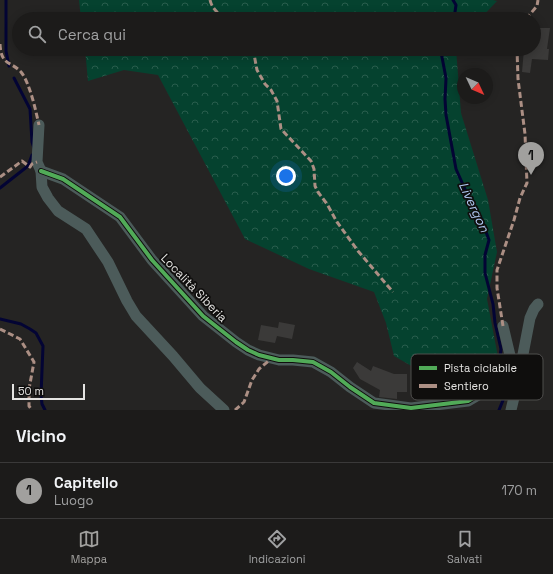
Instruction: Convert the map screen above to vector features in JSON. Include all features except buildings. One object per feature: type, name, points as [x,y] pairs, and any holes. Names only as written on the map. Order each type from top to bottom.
[{"type":"street","points":[[40,125],[37,162],[41,172],[42,187],[48,198],[58,211],[86,229],[108,262],[136,316],[200,388],[224,410]]},
{"type":"street","name":"Località Siberia","points":[[41,172],[63,179],[120,217],[152,260],[203,316],[248,350],[271,358],[313,362],[331,372],[374,403],[411,408],[470,400]]},
{"type":"street","points":[[518,354],[530,318],[538,304]]},
{"type":"street","points":[[503,326],[507,354]]},
{"type":"street","points":[[511,400],[511,410]]},
{"type":"green space","points":[[79,0],[497,1],[487,12],[80,12]]},
{"type":"green space","points":[[86,56],[457,56],[457,104],[460,104],[461,113],[488,200],[497,252],[487,299],[497,354],[411,354],[411,366],[394,356],[386,323],[374,292],[309,269],[245,239],[158,75],[124,70],[88,81]]},
{"type":"waterway","points":[[6,0],[6,51],[9,66]]},
{"type":"waterway","name":"Livergon","points":[[453,0],[456,5],[455,12]]},
{"type":"waterway","name":"Livergon","points":[[442,56],[446,78],[446,115],[456,169],[473,207],[481,218],[489,240],[485,255],[485,273],[493,304],[495,323],[501,349],[500,354]]},
{"type":"waterway","points":[[14,78],[30,109],[32,142],[34,148]]},
{"type":"waterway","points":[[0,188],[28,166],[32,155]]},
{"type":"waterway","points":[[0,319],[21,324],[30,329],[36,333],[43,346],[41,395],[42,404],[45,410]]},
{"type":"waterway","name":"Livergon","points":[[499,410],[503,400]]},
{"type":"marked path","points":[[210,0],[217,12]]},
{"type":"marked path","points":[[532,12],[537,6],[538,0]]},
{"type":"marked path","points":[[0,44],[4,60],[21,72],[27,83],[39,125]]},
{"type":"marked path","points":[[254,56],[257,70],[277,101],[281,129],[311,161],[314,169],[315,186],[318,192],[358,251],[393,292]]},
{"type":"marked path","points":[[503,326],[497,288],[497,270],[520,198],[527,183],[525,134],[518,79],[517,56]]},
{"type":"marked path","points":[[0,177],[22,161],[30,167],[32,164],[37,162]]},
{"type":"marked path","points":[[0,329],[20,339],[34,362],[29,389],[29,406],[32,410]]},
{"type":"marked path","points":[[235,410],[244,402],[252,380],[259,369],[271,359]]},
{"type":"cycle path","points":[[41,171],[63,179],[120,217],[152,260],[203,316],[248,350],[259,355],[279,360],[313,362],[331,372],[374,403],[411,408],[470,400]]},
{"type":"place","name":"Capitello","points":[[531,175]]}]
